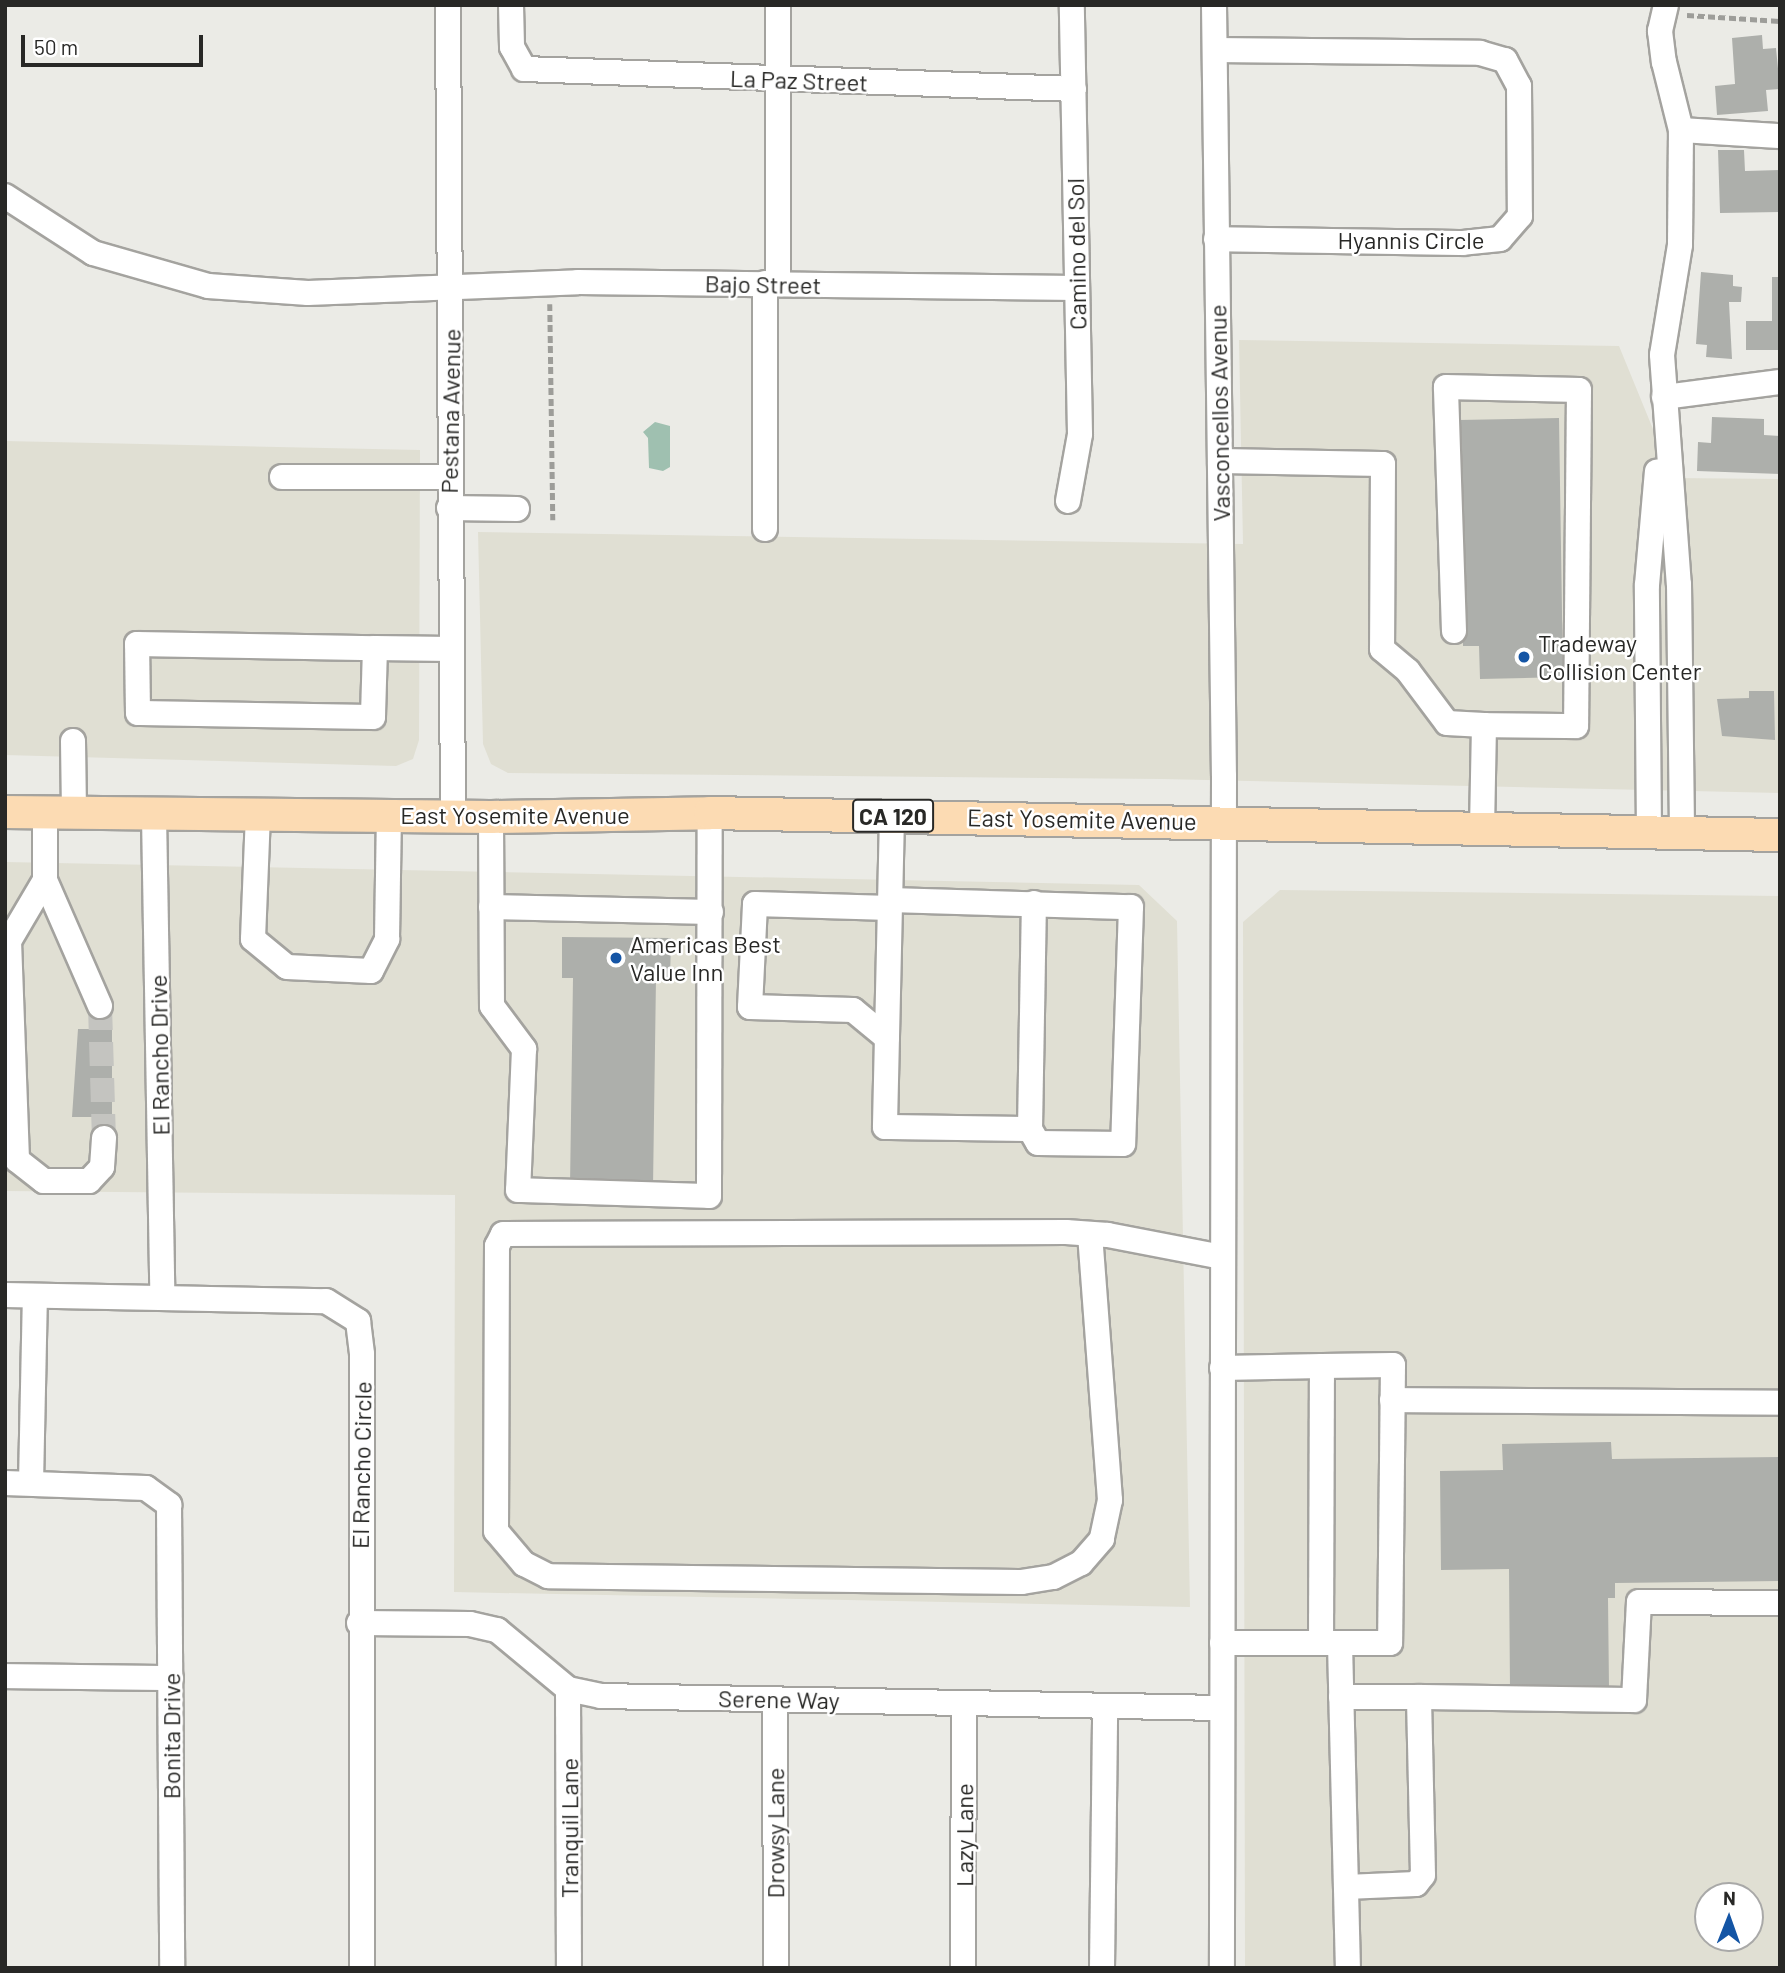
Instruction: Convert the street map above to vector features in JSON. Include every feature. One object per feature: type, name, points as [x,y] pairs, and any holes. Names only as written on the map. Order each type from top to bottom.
[{"type":"main road","name":"East Yosemite Avenue","points":[[5,812],[453,817],[710,813],[1224,821],[1780,835]]},
{"type":"street","name":"Pestana Avenue","points":[[448,5],[451,286],[448,477],[453,817]]},
{"type":"street","name":"La Paz Street","points":[[511,5],[512,47],[524,69],[1074,89]]},
{"type":"street","points":[[765,528],[771,284],[780,79],[778,5]]},
{"type":"street","name":"Camino del Sol","points":[[1068,501],[1080,434],[1072,5]]},
{"type":"street","name":"Vasconcellos Avenue","points":[[1214,5],[1224,821],[1222,1968]]},
{"type":"street","points":[[1664,12],[1664,62],[1681,130],[1680,245],[1662,355],[1679,584],[1682,832]]},
{"type":"street","name":"Hyannis Circle","points":[[1214,50],[1480,53],[1505,60],[1519,86],[1520,216],[1500,239],[1463,243],[1216,239]]},
{"type":"street","points":[[1681,130],[1780,136]]},
{"type":"street","name":"Bajo Street","points":[[5,195],[93,253],[208,286],[308,293],[451,286],[771,284],[1076,288]]},
{"type":"street","points":[[1664,397],[1780,382]]},
{"type":"street","points":[[1220,461],[1383,464],[1382,649],[1408,671],[1447,723],[1576,726],[1579,390],[1446,387],[1454,631]]},
{"type":"street","points":[[1649,833],[1647,585],[1664,397]]},
{"type":"street","points":[[282,477],[448,477]]},
{"type":"street","points":[[449,508],[517,509]]},
{"type":"street","points":[[375,648],[373,717],[138,713],[137,644],[451,649]]},
{"type":"street","points":[[1482,827],[1484,725]]},
{"type":"street","points":[[73,741],[45,880],[9,941],[17,1160],[44,1181],[89,1181],[102,1167],[104,1138]]},
{"type":"street","points":[[491,817],[492,1006],[524,1049],[518,1190],[709,1196],[710,813]]},
{"type":"street","points":[[258,814],[253,939],[287,967],[371,971],[387,939],[389,816]]},
{"type":"street","name":"El Rancho Drive","points":[[154,815],[162,1296]]},
{"type":"street","points":[[892,816],[885,1127],[1030,1129]]},
{"type":"street","points":[[45,880],[100,1006]]},
{"type":"street","points":[[887,1038],[853,1010],[750,1007],[755,904],[1034,903],[1131,907],[1123,1144],[1038,1143],[1030,1129],[1034,903]]},
{"type":"street","points":[[491,907],[711,912]]},
{"type":"street","points":[[1090,1234],[1110,1500],[1102,1539],[1081,1563],[1053,1577],[1021,1582],[548,1576],[524,1564],[496,1531],[497,1247],[503,1234],[1090,1234],[1222,1257]]},
{"type":"street","name":"El Rancho Circle","points":[[5,1295],[326,1301],[358,1321],[362,1353],[359,1623],[362,1968]]},
{"type":"street","points":[[5,1483],[31,1483],[35,1296]]},
{"type":"street","points":[[1322,1366],[1331,1644],[1342,1697],[1348,1968]]},
{"type":"street","points":[[1222,1368],[1393,1366],[1390,1643],[1222,1643]]},
{"type":"street","points":[[1392,1400],[1780,1404]]},
{"type":"street","name":"Bonita Drive","points":[[31,1483],[146,1488],[169,1505],[172,1968]]},
{"type":"street","points":[[1342,1697],[1634,1700],[1639,1602],[1780,1603]]},
{"type":"street","name":"Serene Way","points":[[359,1623],[470,1624],[497,1630],[568,1689],[601,1696],[964,1703],[1105,1709],[1147,1706],[1222,1708]]},
{"type":"street","points":[[5,1676],[171,1678]]},
{"type":"street","name":"Tranquil Lane","points":[[568,1689],[569,1968]]},
{"type":"street","points":[[1346,1887],[1416,1884],[1423,1875],[1419,1697]]},
{"type":"street","name":"Drowsy Lane","points":[[775,1699],[776,1968]]},
{"type":"street","name":"Lazy Lane","points":[[963,1968],[964,1703]]},
{"type":"street","points":[[1102,1968],[1105,1709]]},
{"type":"path","points":[[1664,12],[1780,21]]},
{"type":"path","points":[[550,303],[553,520]]},
{"type":"shaded area","points":[[1239,340],[1619,346],[1673,478],[1780,479],[1780,793],[1162,779],[508,773],[491,764],[483,744],[478,532],[1243,544]]},
{"type":"shaded area","points":[[655,422],[670,426],[670,467],[663,471],[649,468],[648,438],[643,432]]},
{"type":"shaded area","points":[[5,441],[420,450],[419,740],[413,759],[396,766],[5,755]]},
{"type":"shaded area","points":[[5,862],[1139,885],[1177,921],[1190,1607],[454,1592],[455,1195],[5,1191]]},
{"type":"shaded area","points":[[1280,890],[1780,896],[1780,1968],[1245,1968],[1243,922]]},
{"type":"building","points":[[1762,35],[1763,49],[1776,48],[1780,89],[1766,90],[1768,111],[1717,115],[1715,86],[1735,84],[1732,38]]},
{"type":"building","points":[[1718,150],[1744,150],[1745,171],[1780,170],[1780,212],[1720,213]]},
{"type":"building","points":[[1701,272],[1733,275],[1733,286],[1742,287],[1741,302],[1729,302],[1732,359],[1706,357],[1707,345],[1696,344]]},
{"type":"building","points":[[1772,277],[1780,277],[1780,350],[1746,350],[1746,321],[1772,321]]},
{"type":"building","points":[[1712,417],[1764,419],[1764,435],[1780,436],[1780,474],[1697,471],[1698,442],[1711,443]]},
{"type":"building","points":[[1559,418],[1563,677],[1480,679],[1479,646],[1463,646],[1459,420]]},
{"type":"building","points":[[1749,691],[1774,691],[1775,740],[1722,736],[1717,699],[1749,698]]},
{"type":"building","points":[[562,937],[671,938],[670,979],[656,978],[653,1187],[570,1186],[573,978],[562,978]]},
{"type":"building","points":[[91,1006],[112,1006],[112,1138],[93,1138],[93,1117],[72,1117],[78,1029],[91,1029]]},
{"type":"building","points":[[1611,1442],[1612,1459],[1780,1457],[1780,1581],[1615,1583],[1615,1598],[1608,1598],[1609,1688],[1510,1689],[1509,1569],[1441,1570],[1440,1471],[1503,1470],[1502,1444]]},
{"type":"tunnel","points":[[100,1006],[104,1138]]},
{"type":"place","name":"Tradeway Collision Center","points":[[1524,657]]},
{"type":"place","name":"Americas Best Value Inn","points":[[616,958]]}]
